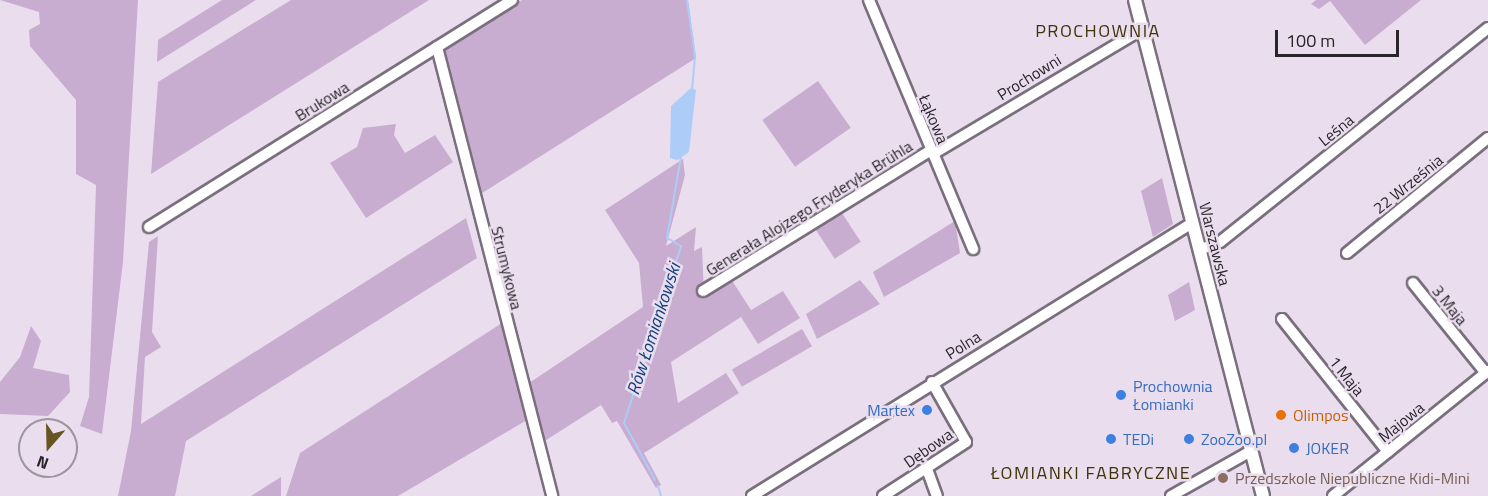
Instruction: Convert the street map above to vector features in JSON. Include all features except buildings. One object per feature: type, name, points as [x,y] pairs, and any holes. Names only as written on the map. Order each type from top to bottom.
[{"type":"street","name":"Brukowa","points":[[149,227],[512,0]]},
{"type":"street","name":"Łąkowa","points":[[869,0],[973,249]]},
{"type":"street","name":"Warszawska","points":[[1135,0],[1263,496]]},
{"type":"street","name":"Leśna","points":[[1199,250],[1220,242],[1488,28]]},
{"type":"street","name":"Prochowni","points":[[932,152],[1143,29]]},
{"type":"street","name":"Strumykowa","points":[[436,47],[552,496]]},
{"type":"street","name":"22 Września","points":[[1347,253],[1488,138]]},
{"type":"street","name":"Generała Alojzego Fryderyka Brühla","points":[[704,291],[932,152]]},
{"type":"street","name":"Polna","points":[[752,496],[932,382],[1192,223]]},
{"type":"street","name":"3 Maja","points":[[1413,283],[1487,372]]},
{"type":"street","name":"1 Maja","points":[[1282,319],[1388,452]]},
{"type":"street","name":"Majowa","points":[[1333,496],[1487,372]]},
{"type":"street","name":"Dębowa","points":[[883,496],[966,442],[932,382]]},
{"type":"street","points":[[1171,496],[1251,451]]},
{"type":"street","points":[[927,469],[937,496]]},
{"type":"shaded area","points":[[0,0],[138,0],[123,262],[102,434],[80,426],[89,397],[96,185],[76,174],[76,100],[30,46],[29,30],[40,24],[39,12]]},
{"type":"shaded area","points":[[222,0],[256,0],[157,62],[158,40]]},
{"type":"shaded area","points":[[291,0],[429,0],[151,174],[158,82]]},
{"type":"shaded area","points":[[522,0],[688,0],[696,58],[479,195],[443,63],[445,48]]},
{"type":"shaded area","points":[[1316,0],[1421,0],[1365,45],[1330,1],[1319,9],[1311,4]]},
{"type":"shaded area","points":[[818,81],[851,128],[795,167],[762,120]]},
{"type":"shaded area","points":[[396,124],[394,135],[405,153],[435,135],[453,162],[366,218],[330,163],[357,147],[363,128]]},
{"type":"shaded area","points":[[683,159],[685,175],[666,246],[696,227],[694,251],[702,247],[704,296],[731,279],[751,310],[783,291],[800,318],[758,344],[741,317],[671,362],[678,403],[726,373],[739,393],[644,453],[661,485],[656,488],[617,421],[612,423],[601,405],[540,444],[526,385],[643,307],[639,263],[605,210]]},
{"type":"shaded area","points":[[1162,178],[1173,224],[1153,237],[1141,191]]},
{"type":"shaded area","points":[[840,210],[861,242],[835,259],[814,227]]},
{"type":"shaded area","points":[[466,218],[477,258],[186,441],[175,496],[118,496],[131,431],[149,242],[158,236],[152,332],[161,347],[145,357],[141,424]]},
{"type":"shaded area","points":[[955,221],[960,253],[884,297],[873,272]]},
{"type":"shaded area","points":[[860,280],[880,304],[817,339],[806,314]]},
{"type":"shaded area","points":[[1189,282],[1195,310],[1175,321],[1168,295]]},
{"type":"shaded area","points":[[502,323],[527,420],[398,496],[286,496],[300,453]]},
{"type":"shaded area","points":[[31,326],[41,341],[33,368],[69,375],[70,392],[48,416],[0,414],[0,382],[20,357]]},
{"type":"shaded area","points":[[802,329],[812,346],[742,387],[732,370]]},
{"type":"shaded area","points":[[281,477],[281,496],[251,496]]},
{"type":"water","points":[[691,88],[696,90],[689,152],[677,160],[670,158],[671,106]]},
{"type":"waterway","name":"Rów Łomiankowski","points":[[687,0],[695,56],[692,89]]},
{"type":"waterway","name":"Rów Łomiankowski","points":[[655,480],[624,423],[681,246],[667,238],[681,157]]},
{"type":"waterway","name":"Rów Łomiankowski","points":[[658,486],[661,496]]},
{"type":"place","name":"Prochownia Łomianki","points":[[1121,395]]},
{"type":"place","name":"Martex","points":[[927,410]]},
{"type":"place","name":"Olimpos","points":[[1281,415]]},
{"type":"place","name":"TEDi","points":[[1111,439]]},
{"type":"place","name":"ZooZoo.pl","points":[[1189,439]]},
{"type":"place","name":"JOKER","points":[[1294,448]]},
{"type":"place","name":"Przedszkole Niepubliczne Kidi-Mini","points":[[1223,478]]},
{"type":"district","name":"PROCHOWNIA","points":[[1098,31]]},
{"type":"district","name":"ŁOMIANKI FABRYCZNE","points":[[1091,473]]}]
